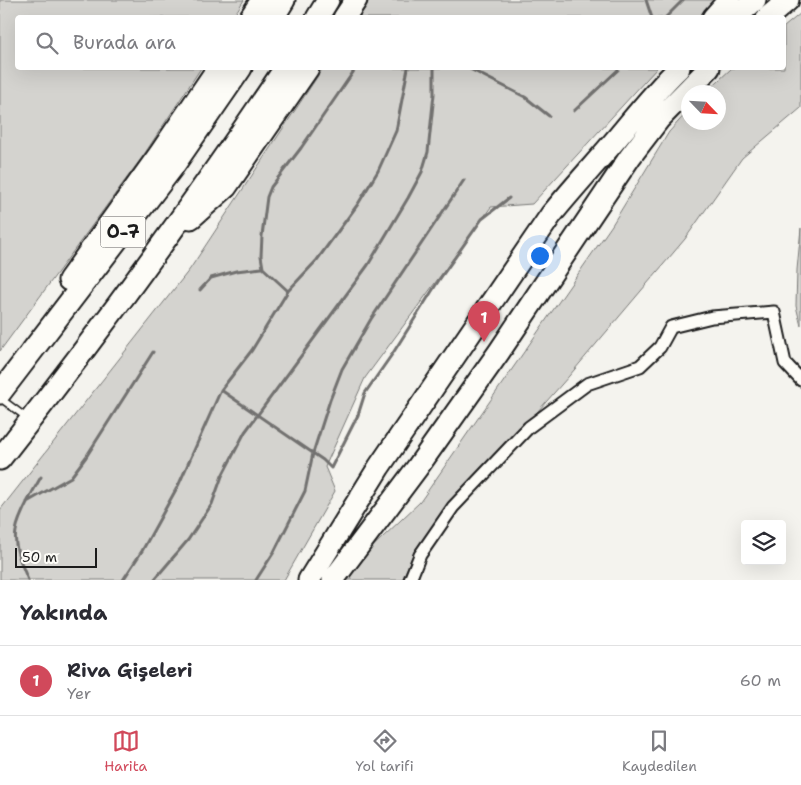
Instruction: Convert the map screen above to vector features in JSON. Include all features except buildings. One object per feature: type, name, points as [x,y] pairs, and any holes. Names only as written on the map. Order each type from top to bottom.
[{"type":"highway","points":[[252,15],[262,0]]},
{"type":"highway","points":[[275,15],[284,0]]},
{"type":"highway","points":[[319,15],[328,0]]},
{"type":"highway","points":[[346,15],[356,0]]},
{"type":"highway","points":[[716,15],[729,0]]},
{"type":"highway","points":[[738,15],[755,0]]},
{"type":"highway","points":[[770,15],[788,0]]},
{"type":"highway","points":[[0,378],[159,155],[217,70]]},
{"type":"highway","name":"O-7","points":[[0,393],[172,168],[240,70]]},
{"type":"highway","name":"O-7","points":[[0,459],[74,366],[164,244],[284,70]]},
{"type":"highway","points":[[164,244],[226,186],[307,70]]},
{"type":"highway","points":[[618,137],[639,99],[664,70]]},
{"type":"highway","points":[[309,580],[384,459],[551,215],[634,116],[677,70]]},
{"type":"highway","points":[[333,580],[417,468],[499,352],[630,157],[659,118],[707,70]]},
{"type":"street","points":[[410,580],[420,555],[453,507],[528,427],[587,384],[640,366],[660,347],[671,327],[712,318],[774,312],[785,364],[801,380]]},
{"type":"lane","points":[[0,398],[31,420]]},
{"type":"shaded area","points":[[0,0],[244,0],[234,15],[15,15],[15,70],[200,70],[143,156],[0,351]]},
{"type":"shaded area","points":[[369,0],[720,0],[706,15],[358,15]]},
{"type":"shaded area","points":[[801,13],[801,108],[742,158],[685,239],[569,376],[415,550],[402,580],[341,580],[347,571],[420,502],[612,225],[669,132],[681,119],[681,130],[726,130],[726,85],[714,85],[730,70],[786,70],[786,25]]},
{"type":"shaded area","points":[[322,70],[655,70],[532,204],[491,207],[365,378],[325,467],[335,491],[284,580],[0,580],[0,510],[190,269]]},
{"type":"shaded area","points":[[801,228],[801,326],[796,306]]},
{"type":"waterway","points":[[646,0],[651,15]]},
{"type":"waterway","points":[[668,15],[683,0]]},
{"type":"waterway","points":[[288,291],[263,268],[261,256],[262,236],[267,197],[271,187],[301,148],[355,70]]},
{"type":"waterway","points":[[123,580],[142,551],[179,484],[221,390],[252,350],[288,291],[317,260],[358,204],[378,171],[396,131],[408,70]]},
{"type":"waterway","points":[[154,580],[188,540],[212,504],[222,476],[245,432],[368,265],[408,198],[422,172],[428,152],[434,94],[434,70]]},
{"type":"waterway","points":[[472,70],[525,97],[549,116]]},
{"type":"waterway","points":[[574,111],[618,70]]},
{"type":"waterway","points":[[256,580],[274,552],[305,491],[313,453],[342,369],[371,319],[464,180]]},
{"type":"waterway","points":[[221,390],[323,460],[331,468],[358,415],[365,393],[393,353],[439,280],[482,219],[509,198]]},
{"type":"waterway","points":[[200,290],[211,278],[236,271],[262,268]]},
{"type":"waterway","points":[[27,502],[71,477],[86,457],[153,352]]},
{"type":"waterway","points":[[28,580],[17,550],[15,537],[17,525],[23,511],[41,477]]},
{"type":"place","name":"Riva Gişeleri","points":[[484,342]]}]
